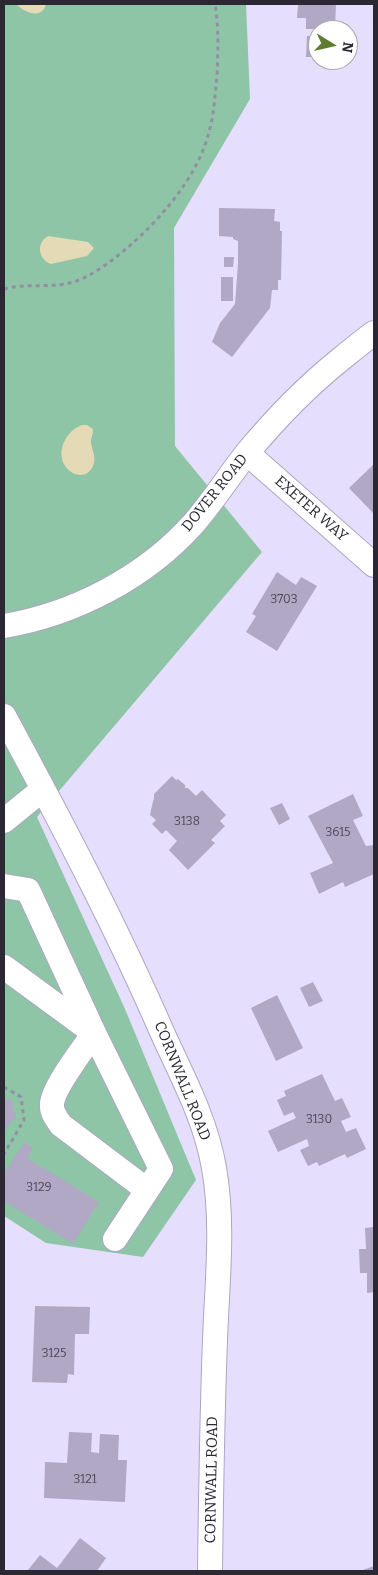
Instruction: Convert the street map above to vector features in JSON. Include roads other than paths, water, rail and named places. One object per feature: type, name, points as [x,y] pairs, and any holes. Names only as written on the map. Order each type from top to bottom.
[{"type":"street","name":"DOVER ROAD","points":[[4,626],[51,615],[107,592],[132,577],[170,546],[194,523],[247,453],[293,400],[374,333]]},
{"type":"street","name":"EXETER WAY","points":[[247,453],[374,565]]},
{"type":"street","name":"CORNWALL ROAD","points":[[4,716],[43,789],[144,990],[205,1131],[214,1167],[220,1211],[210,1571]]},
{"type":"street","points":[[4,821],[43,789]]},
{"type":"street","points":[[4,886],[28,890],[94,1032],[161,1169],[115,1238]]},
{"type":"street","points":[[4,967],[94,1032]]},
{"type":"street","points":[[94,1032],[56,1090],[52,1101],[52,1110],[55,1118],[61,1125],[147,1190]]}]
